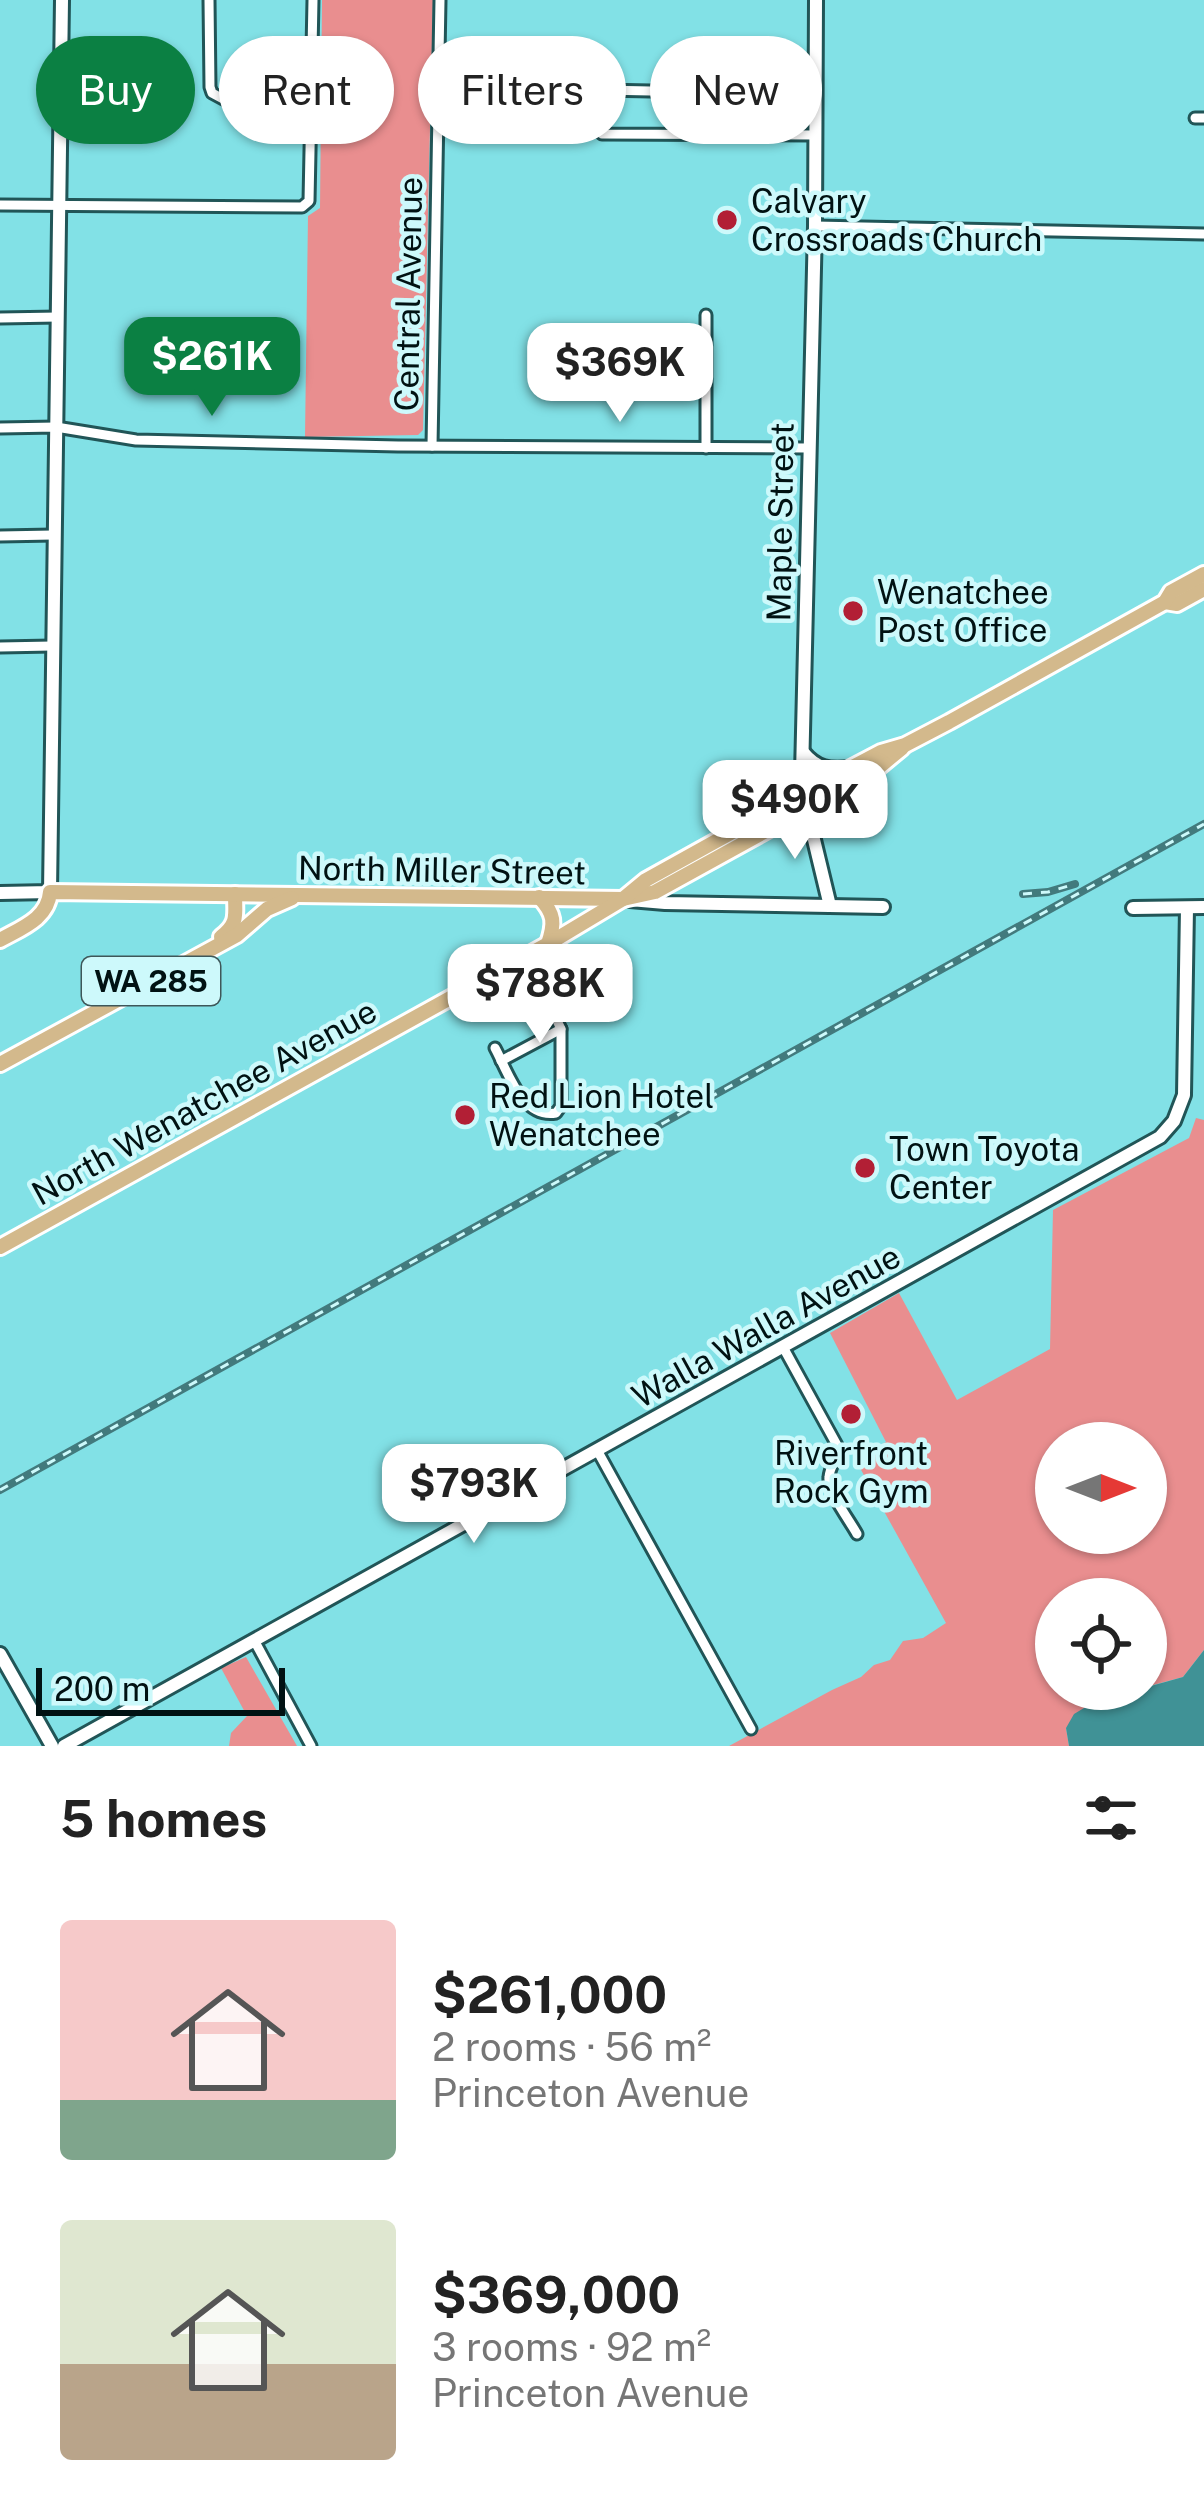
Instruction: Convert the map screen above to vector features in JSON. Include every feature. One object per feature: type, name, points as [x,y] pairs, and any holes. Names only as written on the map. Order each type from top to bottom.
[{"type":"main road","name":"North Wenatchee Avenue","points":[[0,1246],[623,899],[655,892],[852,767],[904,745],[1166,602],[1171,592],[1204,574]]},
{"type":"main road","name":"North Wenatchee Avenue","points":[[1166,602],[1177,604],[1204,589]]},
{"type":"main road","name":"North Wenatchee Avenue","points":[[806,800],[873,772],[904,745]]},
{"type":"main road","name":"North Miller Street","points":[[50,892],[623,899]]},
{"type":"main road","points":[[0,940],[44,912],[50,892]]},
{"type":"main road","name":"WA 285","points":[[207,950],[232,928],[236,894]]},
{"type":"main road","name":"WA 285","points":[[0,1064],[237,935],[267,909],[300,895]]},
{"type":"main road","points":[[539,897],[555,919],[548,944]]},
{"type":"street","points":[[50,892],[62,0]]},
{"type":"street","points":[[209,0],[210,87],[219,97]]},
{"type":"street","points":[[313,0],[313,36]]},
{"type":"street","name":"Central Avenue","points":[[432,446],[440,0]]},
{"type":"street","name":"Maple Street","points":[[816,0],[816,36]]},
{"type":"street","points":[[650,91],[602,90],[602,134],[650,135]]},
{"type":"street","points":[[0,205],[302,207],[309,201],[311,144]]},
{"type":"street","name":"Maple Street","points":[[815,144],[802,752],[806,800],[830,906]]},
{"type":"street","points":[[815,226],[1204,234]]},
{"type":"street","points":[[706,315],[706,448]]},
{"type":"street","points":[[0,318],[58,317]]},
{"type":"street","points":[[0,428],[56,427],[136,440],[808,448]]},
{"type":"street","points":[[0,536],[53,536]]},
{"type":"street","points":[[0,646],[52,646]]},
{"type":"street","points":[[802,752],[824,768],[852,767]]},
{"type":"street","name":"North Miller Street","points":[[0,893],[50,892]]},
{"type":"street","name":"North Miller Street","points":[[623,899],[883,907]]},
{"type":"street","points":[[1133,908],[1204,908]]},
{"type":"street","name":"Walla Walla Avenue","points":[[64,1746],[1148,1145],[1170,1127],[1184,1095],[1187,908]]},
{"type":"street","points":[[495,1048],[533,1111],[556,1113],[561,1106],[561,1028],[526,956]]},
{"type":"street","points":[[501,1060],[561,1028]]},
{"type":"street","points":[[783,1347],[838,1447],[829,1483],[857,1534]]},
{"type":"street","points":[[597,1450],[751,1729]]},
{"type":"street","points":[[254,1640],[311,1746]]},
{"type":"street","points":[[0,1654],[52,1746]]},
{"type":"shaded area","points":[[322,0],[433,0],[432,36],[418,36],[418,144],[430,144],[423,430],[418,435],[305,437],[308,216],[320,208],[321,144],[394,144],[394,36],[322,36]]},
{"type":"shaded area","points":[[1196,1118],[1204,1120],[1204,1650],[1183,1677],[1167,1681],[1167,1578],[1035,1578],[1035,1710],[1085,1710],[1066,1728],[1069,1746],[729,1746],[890,1660],[903,1641],[923,1638],[946,1623],[855,1459],[886,1442],[830,1333],[899,1293],[957,1400],[1050,1349],[1053,1210],[1189,1138]]},
{"type":"shaded area","points":[[246,1657],[297,1746],[229,1746],[231,1733],[247,1716],[221,1668]]},
{"type":"water","points":[[1204,1650],[1204,1746],[1069,1746],[1066,1728],[1074,1714],[1081,1710],[1167,1710],[1167,1681],[1183,1677]]},
{"type":"railway","points":[[0,1490],[1204,824]]},
{"type":"railway","points":[[1023,894],[1075,884]]},
{"type":"place","name":"Calvary Crossroads Church","points":[[727,220]]},
{"type":"place","name":"Wenatchee Post Office","points":[[853,611]]},
{"type":"place","name":"Red Lion Hotel Wenatchee","points":[[465,1115]]},
{"type":"place","name":"Town Toyota Center","points":[[865,1168]]},
{"type":"place","name":"Riverfront Rock Gym","points":[[851,1414]]}]
